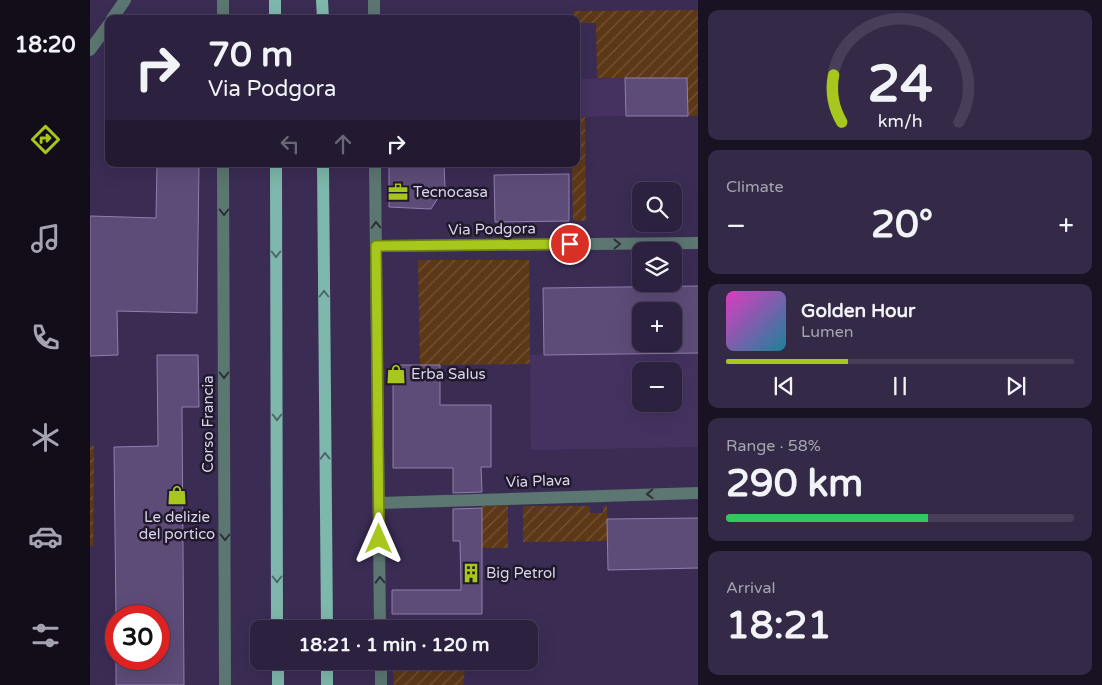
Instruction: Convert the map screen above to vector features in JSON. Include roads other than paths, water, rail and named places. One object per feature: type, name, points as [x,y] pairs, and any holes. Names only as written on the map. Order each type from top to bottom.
[{"type":"main road","points":[[275,0],[275,15]]},
{"type":"main road","points":[[322,0],[322,15]]},
{"type":"main road","points":[[276,167],[277,620]]},
{"type":"main road","points":[[323,167],[327,620]]},
{"type":"main road","points":[[278,670],[278,685]]},
{"type":"main road","points":[[327,670],[327,685]]},
{"type":"street","points":[[115,15],[125,0]]},
{"type":"street","points":[[223,0],[223,15]]},
{"type":"street","points":[[374,0],[374,15]]},
{"type":"street","points":[[90,50],[105,29]]},
{"type":"street","name":"Corso Francia","points":[[223,167],[226,685]]},
{"type":"street","points":[[375,167],[380,620]]},
{"type":"street","name":"Via Podgora","points":[[376,246],[698,243]]},
{"type":"street","name":"Via Plava","points":[[379,503],[698,493]]},
{"type":"street","points":[[381,670],[381,685]]},
{"type":"place","name":"Tecnocasa","points":[[398,192]]},
{"type":"place","name":"Erba Salus","points":[[396,374]]},
{"type":"place","name":"Le delizie del portico","points":[[177,495]]},
{"type":"place","name":"Big Petrol","points":[[471,573]]}]
